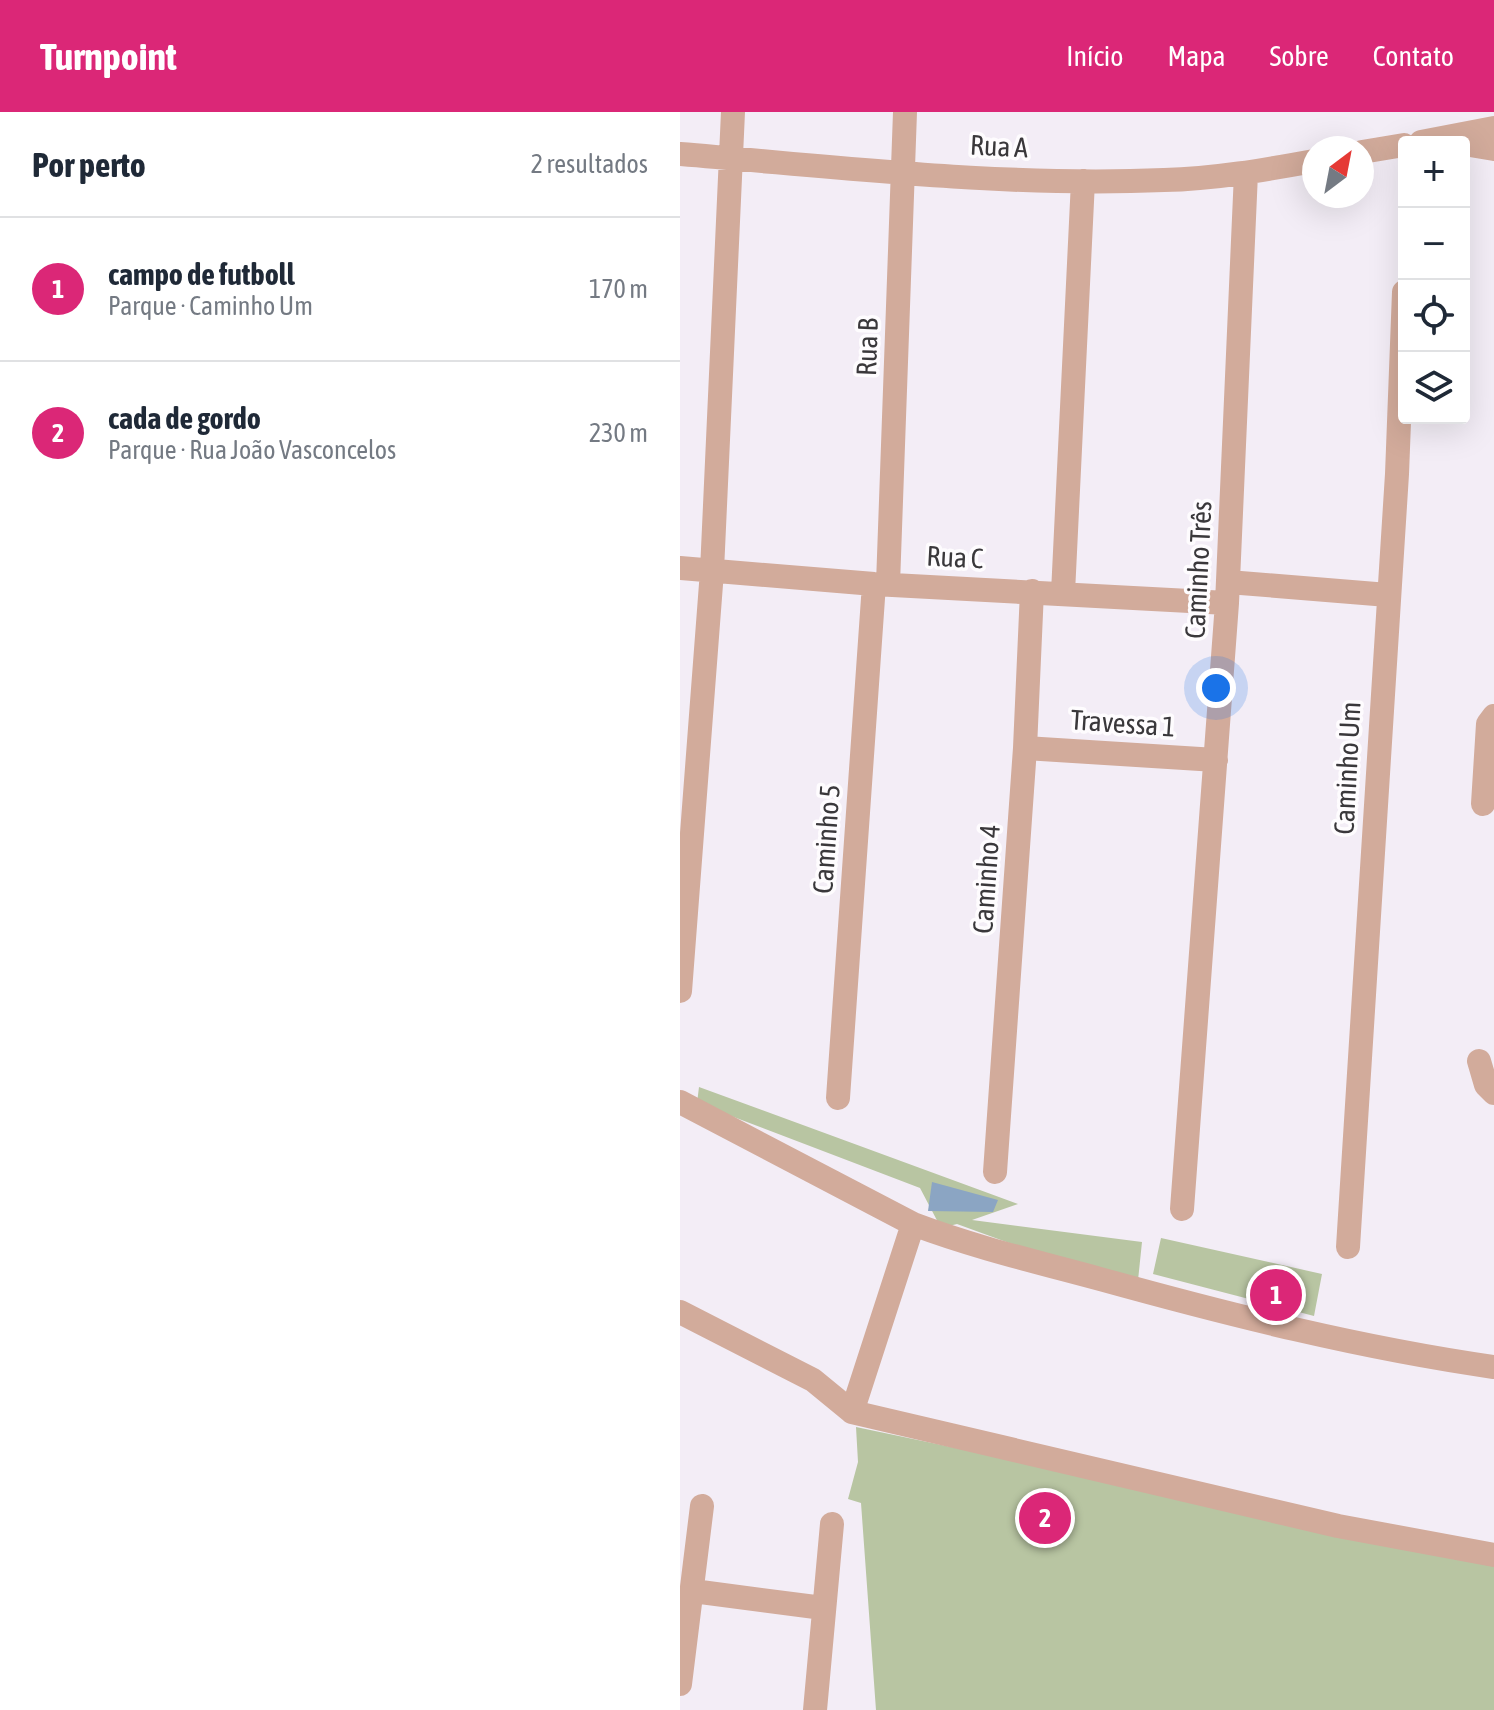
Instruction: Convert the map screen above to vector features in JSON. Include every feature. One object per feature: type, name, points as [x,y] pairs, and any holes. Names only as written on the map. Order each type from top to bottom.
[{"type":"street","points":[[680,991],[691,682],[712,571],[733,112]]},
{"type":"street","name":"Rua B","points":[[881,584],[905,171],[905,112]]},
{"type":"street","points":[[1458,136],[1494,128]]},
{"type":"street","points":[[1470,145],[1494,149]]},
{"type":"street","points":[[1374,150],[1398,146]]},
{"type":"street","name":"Rua A","points":[[680,154],[1083,181],[1166,180],[1246,173],[1302,163]]},
{"type":"street","name":"Caminho Três","points":[[1182,1209],[1228,592],[1246,173]]},
{"type":"street","points":[[1063,593],[1083,181]]},
{"type":"street","name":"Caminho Um","points":[[1348,1247],[1401,352]]},
{"type":"street","name":"Rua C","points":[[680,568],[881,584],[1063,593],[1388,595]]},
{"type":"street","name":"Caminho 5","points":[[838,1098],[881,584]]},
{"type":"street","name":"Caminho 4","points":[[995,1172],[1025,748],[1032,591]]},
{"type":"street","points":[[1483,804],[1488,724],[1494,716]]},
{"type":"street","name":"Travessa 1","points":[[1025,748],[1216,760]]},
{"type":"street","points":[[1479,1061],[1486,1085],[1494,1093]]},
{"type":"street","points":[[680,1102],[913,1224],[950,1238],[1167,1297],[1418,1356],[1494,1367]]},
{"type":"street","points":[[852,1412],[913,1224]]},
{"type":"street","points":[[680,1312],[813,1380],[852,1412],[1338,1526],[1494,1555]]},
{"type":"street","points":[[680,1684],[702,1506]]},
{"type":"street","points":[[815,1710],[832,1524]]},
{"type":"street","points":[[693,1591],[823,1608]]},
{"type":"green space","points":[[699,1087],[1018,1204],[972,1220],[1142,1242],[1137,1290],[957,1224],[941,1228],[920,1188],[697,1103]]},
{"type":"green space","points":[[1161,1238],[1322,1274],[1314,1316],[1153,1274]]},
{"type":"green space","points":[[856,1427],[1494,1561],[1494,1710],[876,1710],[861,1503],[848,1499],[858,1462]]},
{"type":"water","points":[[932,1182],[998,1200],[993,1212],[928,1211]]},
{"type":"place","name":"campo de futboll","points":[[1276,1295]]},
{"type":"place","name":"cada de gordo","points":[[1045,1518]]}]
